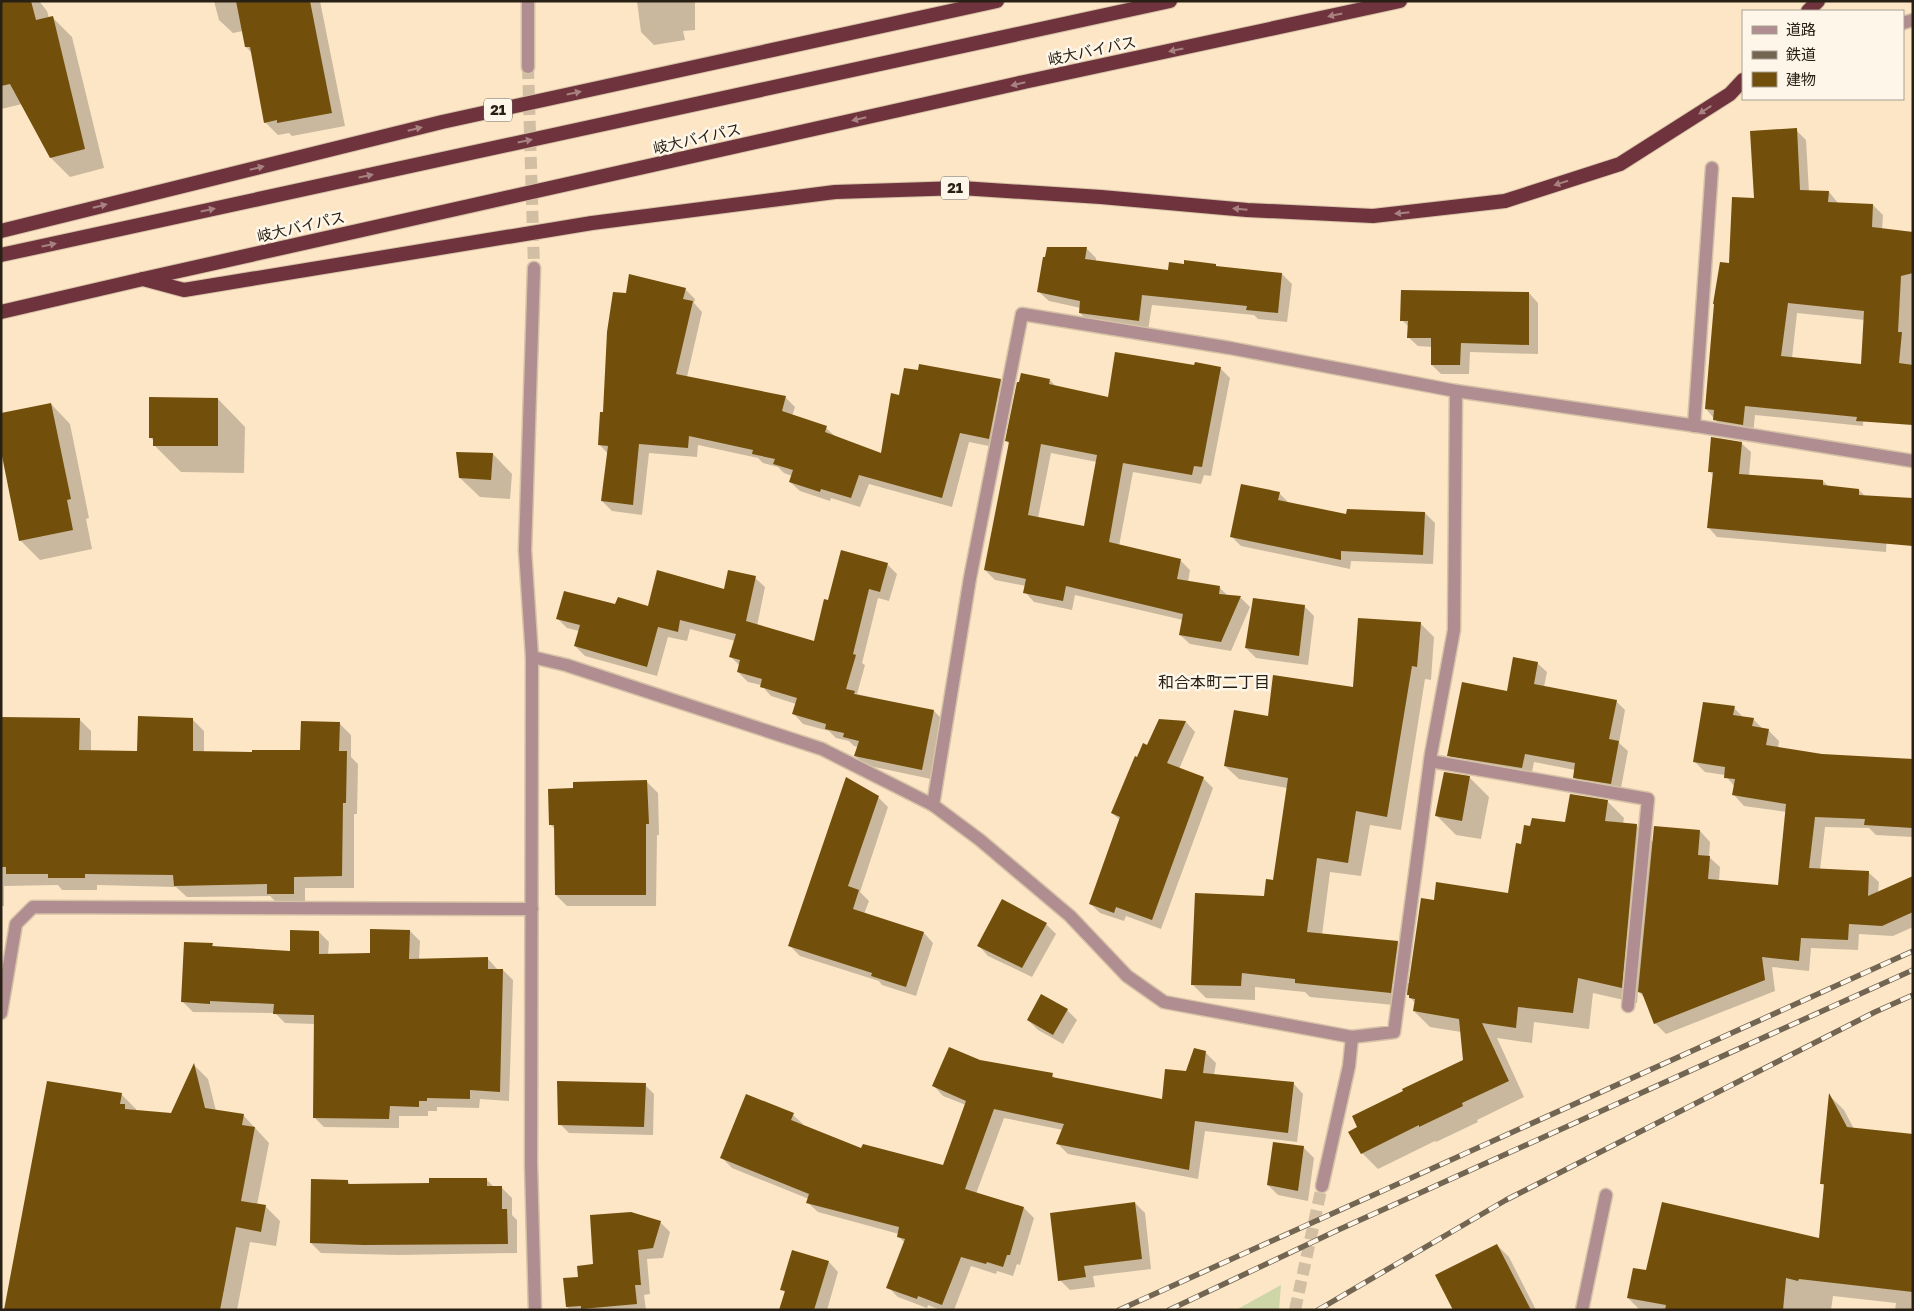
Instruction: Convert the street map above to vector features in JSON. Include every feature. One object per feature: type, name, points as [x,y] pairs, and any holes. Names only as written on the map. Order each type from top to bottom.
[{"type":"highway","name":"21","points":[[1,231],[442,122],[997,1]]},
{"type":"highway","name":"21","points":[[1,255],[1170,1]]},
{"type":"highway","name":"岐大バイパス","points":[[1,312],[1024,82],[1400,1]]},
{"type":"highway","points":[[1809,10],[1818,1]]},
{"type":"highway","name":"21","points":[[143,279],[184,290],[592,223],[835,192],[961,188],[1101,197],[1248,210],[1373,216],[1505,202],[1620,164],[1730,94],[1742,81]]},
{"type":"street","points":[[528,1],[528,67]]},
{"type":"street","points":[[1694,426],[1712,168]]},
{"type":"street","points":[[534,268],[525,550],[532,657],[531,1164],[535,1310]]},
{"type":"street","points":[[934,805],[970,578],[1022,314],[1230,348],[1456,391],[1694,426],[1913,462]]},
{"type":"street","points":[[532,657],[566,665],[822,748],[934,805],[980,840],[1070,916],[1127,976],[1164,1002],[1352,1036],[1394,1032],[1430,761],[1454,630],[1456,391]]},
{"type":"street","points":[[1430,761],[1648,799],[1628,1006]]},
{"type":"street","points":[[1,1013],[16,924],[33,907],[532,909]]},
{"type":"street","points":[[1322,1186],[1349,1066],[1352,1036]]},
{"type":"street","points":[[1582,1310],[1606,1195]]},
{"type":"green space","points":[[1281,1285],[1279,1310],[1236,1310]]},
{"type":"building","points":[[1,1],[31,1],[36,20],[53,16],[85,149],[50,158],[10,84],[1,86]]},
{"type":"building","points":[[236,1],[310,1],[332,113],[277,123],[277,120],[264,123],[250,47],[245,47]]},
{"type":"building","points":[[1797,128],[1800,190],[1829,191],[1828,202],[1873,204],[1872,227],[1913,232],[1913,273],[1901,276],[1898,332],[1902,332],[1899,363],[1913,365],[1913,425],[1856,421],[1857,417],[1745,406],[1743,425],[1713,420],[1714,410],[1705,409],[1713,304],[1720,262],[1729,263],[1732,197],[1754,198],[1750,131]],"holes":[[[1788,303],[1864,311],[1861,364],[1781,356]]]},
{"type":"building","points":[[1047,247],[1087,247],[1085,259],[1168,270],[1169,262],[1184,264],[1184,260],[1216,264],[1216,266],[1282,273],[1278,313],[1246,310],[1247,306],[1142,295],[1139,321],[1079,313],[1080,301],[1037,292],[1043,257],[1045,257]]},
{"type":"building","points":[[629,274],[686,288],[683,299],[693,301],[676,374],[786,396],[782,411],[827,426],[825,432],[881,453],[891,393],[899,395],[904,368],[918,370],[919,364],[1001,379],[989,439],[960,433],[942,498],[859,475],[851,498],[821,489],[820,492],[789,482],[793,470],[773,464],[775,459],[752,454],[753,450],[689,436],[688,448],[639,444],[633,505],[601,501],[608,446],[598,445],[600,412],[603,412],[607,332],[613,292],[626,293]]},
{"type":"building","points":[[1401,290],[1529,292],[1529,345],[1461,343],[1460,365],[1431,365],[1431,338],[1407,338],[1408,321],[1400,321]]},
{"type":"building","points":[[1115,352],[1194,365],[1195,362],[1221,367],[1202,467],[1194,466],[1192,475],[1123,463],[1109,542],[1181,559],[1177,579],[1220,586],[1219,594],[1241,596],[1221,642],[1179,635],[1183,614],[1066,586],[1063,601],[1023,593],[1026,579],[984,570],[1009,442],[1005,441],[1017,382],[1019,382],[1021,373],[1050,379],[1049,384],[1108,397]],"holes":[[[1041,444],[1097,455],[1084,526],[1028,515]]]},
{"type":"building","points":[[149,397],[218,398],[218,446],[153,446],[153,438],[149,438]]},
{"type":"building","points":[[51,403],[71,499],[67,500],[73,530],[19,541],[1,451],[1,413]]},
{"type":"building","points":[[1711,437],[1742,442],[1739,474],[1823,480],[1823,485],[1859,489],[1859,495],[1913,498],[1913,546],[1707,528],[1713,472],[1708,472]]},
{"type":"building","points":[[456,452],[493,453],[491,480],[459,478]]},
{"type":"building","points":[[1241,484],[1280,492],[1278,500],[1346,514],[1347,509],[1425,512],[1423,555],[1341,551],[1341,560],[1230,537]]},
{"type":"building","points":[[841,550],[888,563],[880,592],[869,589],[853,654],[856,655],[846,689],[855,691],[854,694],[934,710],[922,770],[854,756],[859,741],[843,737],[844,733],[825,729],[826,724],[792,714],[797,698],[760,687],[762,679],[737,672],[740,660],[729,657],[736,634],[680,620],[678,632],[658,627],[647,667],[574,646],[580,625],[556,619],[564,591],[615,604],[618,597],[648,606],[657,570],[724,589],[728,570],[756,576],[746,621],[814,641],[824,599],[828,600]]},
{"type":"building","points":[[1253,598],[1305,605],[1299,656],[1245,648]]},
{"type":"building","points":[[1358,618],[1421,622],[1417,667],[1412,666],[1387,817],[1356,811],[1348,863],[1317,858],[1307,932],[1398,941],[1391,993],[1295,983],[1295,979],[1242,973],[1241,986],[1191,985],[1195,893],[1264,896],[1266,879],[1273,880],[1288,778],[1224,766],[1234,710],[1268,716],[1273,675],[1353,687]]},
{"type":"building","points":[[1513,657],[1538,662],[1534,684],[1617,700],[1609,739],[1619,741],[1611,784],[1573,778],[1575,763],[1525,754],[1522,768],[1447,756],[1462,682],[1507,691]]},
{"type":"building","points":[[1703,702],[1735,706],[1733,715],[1754,718],[1752,726],[1769,729],[1766,745],[1822,754],[1913,759],[1913,828],[1864,825],[1865,819],[1815,817],[1809,868],[1869,871],[1868,896],[1913,876],[1913,912],[1882,926],[1849,924],[1848,940],[1801,938],[1799,961],[1762,957],[1765,980],[1654,1024],[1642,993],[1638,992],[1654,826],[1700,830],[1698,855],[1710,856],[1708,879],[1778,885],[1786,804],[1732,795],[1735,779],[1724,778],[1725,767],[1693,762]]},
{"type":"building","points":[[138,716],[193,718],[193,751],[252,752],[252,750],[300,750],[301,721],[340,722],[339,751],[347,751],[346,803],[343,803],[342,876],[294,877],[294,894],[267,894],[267,884],[174,886],[173,875],[85,874],[85,878],[48,878],[48,874],[6,874],[6,867],[1,867],[1,717],[80,718],[79,750],[137,751]]},
{"type":"building","points":[[1159,719],[1186,721],[1167,763],[1204,777],[1152,920],[1116,907],[1114,913],[1089,904],[1120,817],[1111,813],[1135,756],[1137,757],[1143,743],[1147,745]]},
{"type":"building","points":[[1444,772],[1470,776],[1462,821],[1435,816]]},
{"type":"building","points":[[846,777],[879,796],[848,886],[859,890],[853,909],[924,932],[906,987],[871,976],[872,973],[788,946]]},
{"type":"building","points":[[647,780],[649,824],[646,824],[646,895],[555,895],[554,825],[549,825],[548,789],[573,788],[573,782]]},
{"type":"building","points":[[1570,794],[1608,800],[1605,821],[1637,824],[1622,988],[1578,978],[1573,1013],[1518,1007],[1516,1028],[1482,1023],[1509,1081],[1462,1103],[1463,1106],[1419,1127],[1419,1125],[1361,1154],[1348,1132],[1357,1127],[1352,1116],[1403,1091],[1402,1089],[1463,1060],[1459,1019],[1413,1011],[1415,999],[1409,998],[1409,995],[1407,995],[1421,898],[1434,900],[1436,882],[1508,893],[1516,843],[1521,844],[1524,825],[1530,826],[1532,818],[1565,822]]},
{"type":"building","points":[[1002,899],[1047,923],[1022,968],[977,946]]},
{"type":"building","points":[[370,929],[410,930],[409,959],[488,957],[488,969],[503,969],[500,1092],[470,1090],[470,1099],[427,1098],[427,1101],[419,1101],[419,1107],[390,1106],[389,1119],[313,1118],[314,1015],[273,1014],[274,1004],[210,1001],[210,1004],[181,1002],[184,942],[213,943],[212,946],[290,951],[290,930],[319,931],[319,954],[370,953]]},
{"type":"building","points":[[1041,994],[1068,1009],[1053,1035],[1027,1020]]},
{"type":"building","points":[[949,1047],[980,1060],[1053,1073],[1052,1077],[1162,1099],[1165,1069],[1186,1071],[1194,1048],[1206,1051],[1203,1073],[1294,1082],[1288,1133],[1195,1121],[1189,1170],[1056,1144],[1064,1124],[994,1109],[965,1189],[1024,1207],[1010,1255],[1007,1255],[1003,1267],[961,1257],[942,1305],[918,1296],[917,1299],[886,1288],[905,1239],[897,1237],[899,1227],[806,1203],[809,1194],[720,1158],[746,1094],[794,1113],[791,1120],[861,1148],[863,1144],[943,1165],[966,1101],[932,1086]]},
{"type":"building","points":[[194,1063],[205,1108],[244,1114],[242,1125],[255,1127],[241,1201],[266,1205],[261,1232],[236,1227],[220,1310],[4,1310],[47,1081],[122,1093],[120,1104],[125,1104],[125,1109],[171,1113]]},
{"type":"building","points":[[557,1081],[646,1083],[644,1127],[558,1125]]},
{"type":"building","points":[[1829,1093],[1847,1127],[1913,1134],[1913,1292],[1799,1279],[1798,1281],[1786,1278],[1783,1310],[1665,1310],[1666,1305],[1627,1298],[1633,1268],[1646,1270],[1662,1202],[1819,1238],[1824,1184],[1820,1184]]},
{"type":"building","points":[[1273,1142],[1304,1146],[1298,1191],[1267,1185]]},
{"type":"building","points":[[429,1178],[487,1178],[487,1186],[502,1186],[502,1209],[507,1209],[508,1244],[364,1245],[310,1243],[311,1179],[348,1180],[348,1184],[429,1183]]},
{"type":"building","points":[[1135,1202],[1142,1259],[1084,1266],[1086,1277],[1058,1281],[1050,1213]]},
{"type":"building","points":[[631,1212],[661,1221],[653,1248],[638,1250],[641,1285],[635,1285],[637,1304],[581,1309],[581,1306],[566,1307],[563,1278],[578,1277],[577,1266],[593,1264],[590,1215]]},
{"type":"building","points":[[1497,1244],[1531,1310],[1453,1310],[1435,1275]]},
{"type":"building","points":[[792,1250],[829,1261],[814,1310],[779,1310],[785,1291],[780,1290]]},
{"type":"tunnel","points":[[528,67],[534,268]]},
{"type":"tunnel","points":[[1295,1310],[1322,1186]]},
{"type":"railway","points":[[1119,1310],[1913,951]]},
{"type":"railway","points":[[1169,1310],[1338,1230],[1913,970]]},
{"type":"railway","points":[[1318,1310],[1506,1200],[1875,1012],[1913,995]]},
{"type":"district","name":"和合本町二丁目","points":[[1214,682]]}]
